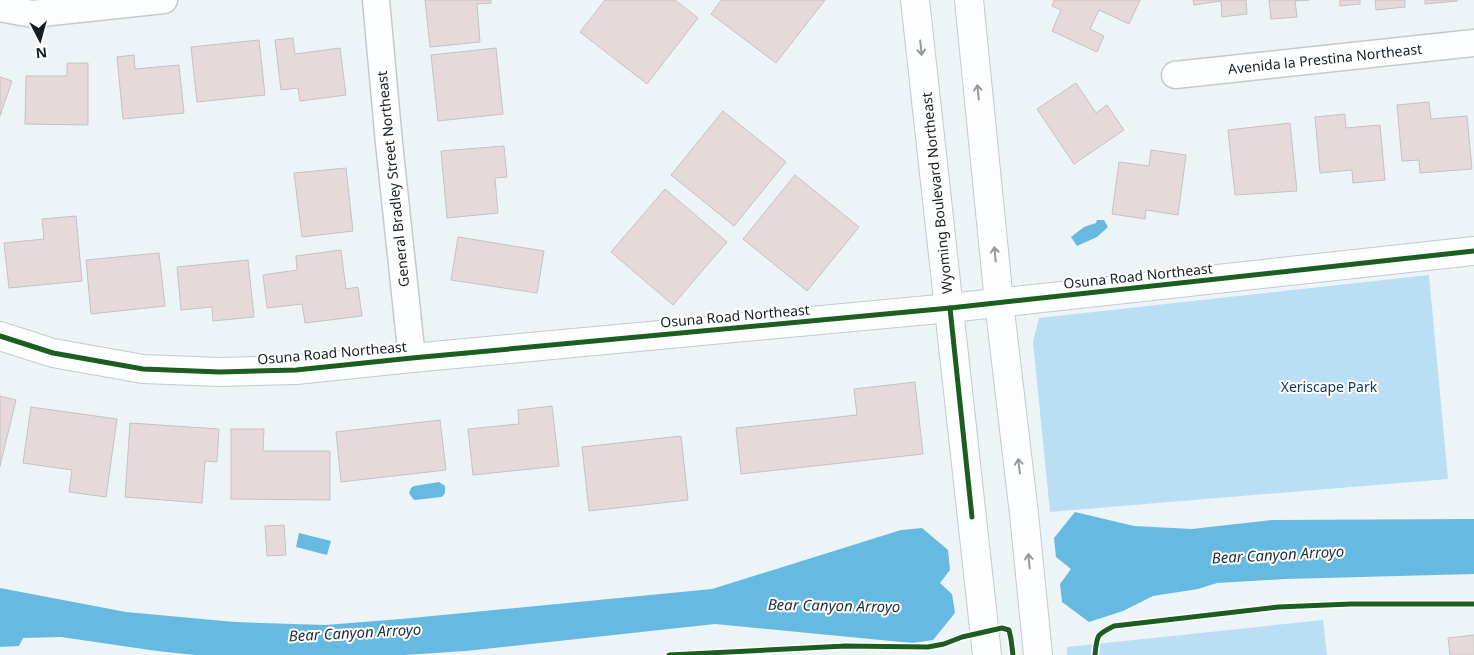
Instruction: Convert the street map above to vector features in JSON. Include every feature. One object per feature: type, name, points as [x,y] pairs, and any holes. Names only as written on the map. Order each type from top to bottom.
[{"type":"street","points":[[0,8],[32,14],[164,0]]},
{"type":"street","name":"General Bradley Street Northeast","points":[[376,0],[412,358]]},
{"type":"street","name":"Wyoming Boulevard Northeast","points":[[915,0],[987,655]]},
{"type":"street","points":[[969,0],[999,302],[1024,514],[1038,655]]},
{"type":"street","name":"Avenida la Prestina Northeast","points":[[1175,75],[1474,43]]},
{"type":"street","name":"Osuna Road Northeast","points":[[0,336],[53,353],[143,370],[220,372],[296,370],[950,308],[1474,251]]},
{"type":"green space","name":"Xeriscape Park","points":[[1429,275],[1448,479],[1050,512],[1033,342],[1039,318]]},
{"type":"green space","points":[[1323,620],[1327,655],[1067,655],[1067,647]]},
{"type":"water","points":[[1097,220],[1104,220],[1108,227],[1097,237],[1077,246],[1071,237],[1084,227],[1096,223]]},
{"type":"water","points":[[439,482],[445,486],[444,494],[441,497],[415,500],[409,493],[414,486]]},
{"type":"water","name":"Bear Canyon Arroyo","points":[[1075,512],[1134,526],[1192,529],[1273,520],[1474,519],[1474,574],[1285,579],[1217,583],[1198,589],[1153,596],[1123,611],[1089,622],[1062,602],[1060,584],[1071,569],[1056,557],[1054,538]]},
{"type":"water","name":"Bear Canyon Arroyo","points":[[922,528],[948,550],[950,570],[940,583],[952,594],[955,613],[933,640],[912,643],[715,624],[466,651],[404,655],[195,655],[61,637],[23,638],[19,646],[0,647],[0,588],[126,612],[235,622],[325,625],[712,589],[901,530]]},
{"type":"water","points":[[299,533],[331,541],[327,555],[296,547]]},
{"type":"building","points":[[425,0],[491,0],[491,3],[477,4],[480,42],[430,47]]},
{"type":"building","points":[[605,0],[675,0],[698,18],[647,84],[580,32]]},
{"type":"building","points":[[721,0],[825,0],[776,63],[711,14]]},
{"type":"building","points":[[1054,0],[1140,0],[1129,24],[1099,10],[1090,29],[1104,36],[1097,52],[1052,31],[1061,10],[1052,6]]},
{"type":"building","points":[[1193,0],[1246,0],[1247,14],[1222,17],[1221,1],[1194,5]]},
{"type":"building","points":[[1269,0],[1309,0],[1295,1],[1297,17],[1271,19]]},
{"type":"building","points":[[1340,0],[1360,0],[1360,4],[1340,6]]},
{"type":"building","points":[[1375,0],[1405,0],[1405,7],[1376,10]]},
{"type":"building","points":[[1425,0],[1457,0],[1457,1],[1425,4]]},
{"type":"building","points":[[293,38],[295,54],[340,48],[346,95],[300,101],[298,88],[281,90],[275,40]]},
{"type":"building","points":[[259,40],[265,95],[197,102],[191,47]]},
{"type":"building","points":[[496,48],[503,114],[438,121],[431,55]]},
{"type":"building","points":[[134,55],[135,69],[179,65],[184,113],[123,119],[117,57]]},
{"type":"building","points":[[67,63],[88,63],[88,125],[25,124],[26,76],[67,76]]},
{"type":"building","points":[[0,77],[12,81],[0,116]]},
{"type":"building","points":[[1076,83],[1096,113],[1107,105],[1124,130],[1074,164],[1037,109]]},
{"type":"building","points":[[1429,102],[1431,119],[1467,116],[1472,169],[1420,173],[1419,160],[1402,161],[1397,105]]},
{"type":"building","points":[[723,111],[786,162],[734,226],[671,175]]},
{"type":"building","points":[[1345,114],[1346,128],[1380,125],[1385,180],[1353,183],[1352,170],[1320,173],[1315,117]]},
{"type":"building","points":[[1290,123],[1297,191],[1235,195],[1228,130]]},
{"type":"building","points":[[504,146],[507,177],[495,178],[498,213],[447,218],[441,151]]},
{"type":"building","points":[[1151,150],[1186,155],[1178,215],[1146,210],[1145,219],[1112,214],[1119,162],[1149,166]]},
{"type":"building","points":[[346,168],[353,231],[302,237],[294,173]]},
{"type":"building","points":[[795,175],[859,227],[807,291],[743,239]]},
{"type":"building","points":[[665,189],[727,242],[673,305],[611,252]]},
{"type":"building","points":[[76,216],[82,281],[9,288],[4,243],[44,239],[42,219]]},
{"type":"building","points":[[458,237],[544,251],[537,293],[451,280]]},
{"type":"building","points":[[341,250],[346,289],[358,287],[362,316],[305,323],[302,304],[267,308],[263,275],[297,270],[296,256]]},
{"type":"building","points":[[159,253],[165,306],[91,314],[86,260]]},
{"type":"building","points":[[248,260],[254,317],[213,321],[212,307],[181,310],[177,267]]},
{"type":"building","points":[[915,382],[923,454],[741,474],[736,428],[857,415],[854,389]]},
{"type":"building","points":[[0,396],[16,400],[0,466]]},
{"type":"building","points":[[552,406],[559,466],[473,475],[468,429],[519,424],[518,410]]},
{"type":"building","points":[[31,407],[117,419],[106,497],[69,492],[72,470],[23,463]]},
{"type":"building","points":[[440,420],[446,470],[341,482],[336,432]]},
{"type":"building","points":[[130,423],[219,429],[217,462],[205,461],[202,503],[125,497]]},
{"type":"building","points":[[231,429],[264,429],[263,451],[330,451],[330,500],[231,499]]},
{"type":"building","points":[[681,436],[688,500],[589,511],[582,447]]},
{"type":"building","points":[[284,525],[286,555],[267,556],[265,526]]},
{"type":"building","points":[[1474,635],[1474,655],[1450,655],[1448,638]]},
{"type":"cycle path","points":[[0,336],[53,353],[143,369],[220,372],[296,370],[950,308],[1474,251]]},
{"type":"cycle path","points":[[950,308],[972,517]]},
{"type":"cycle path","points":[[1095,655],[1098,636],[1114,626],[1278,607],[1351,604],[1474,604]]},
{"type":"cycle path","points":[[669,655],[845,646],[928,647],[1002,628],[1009,630],[1013,655]]}]
